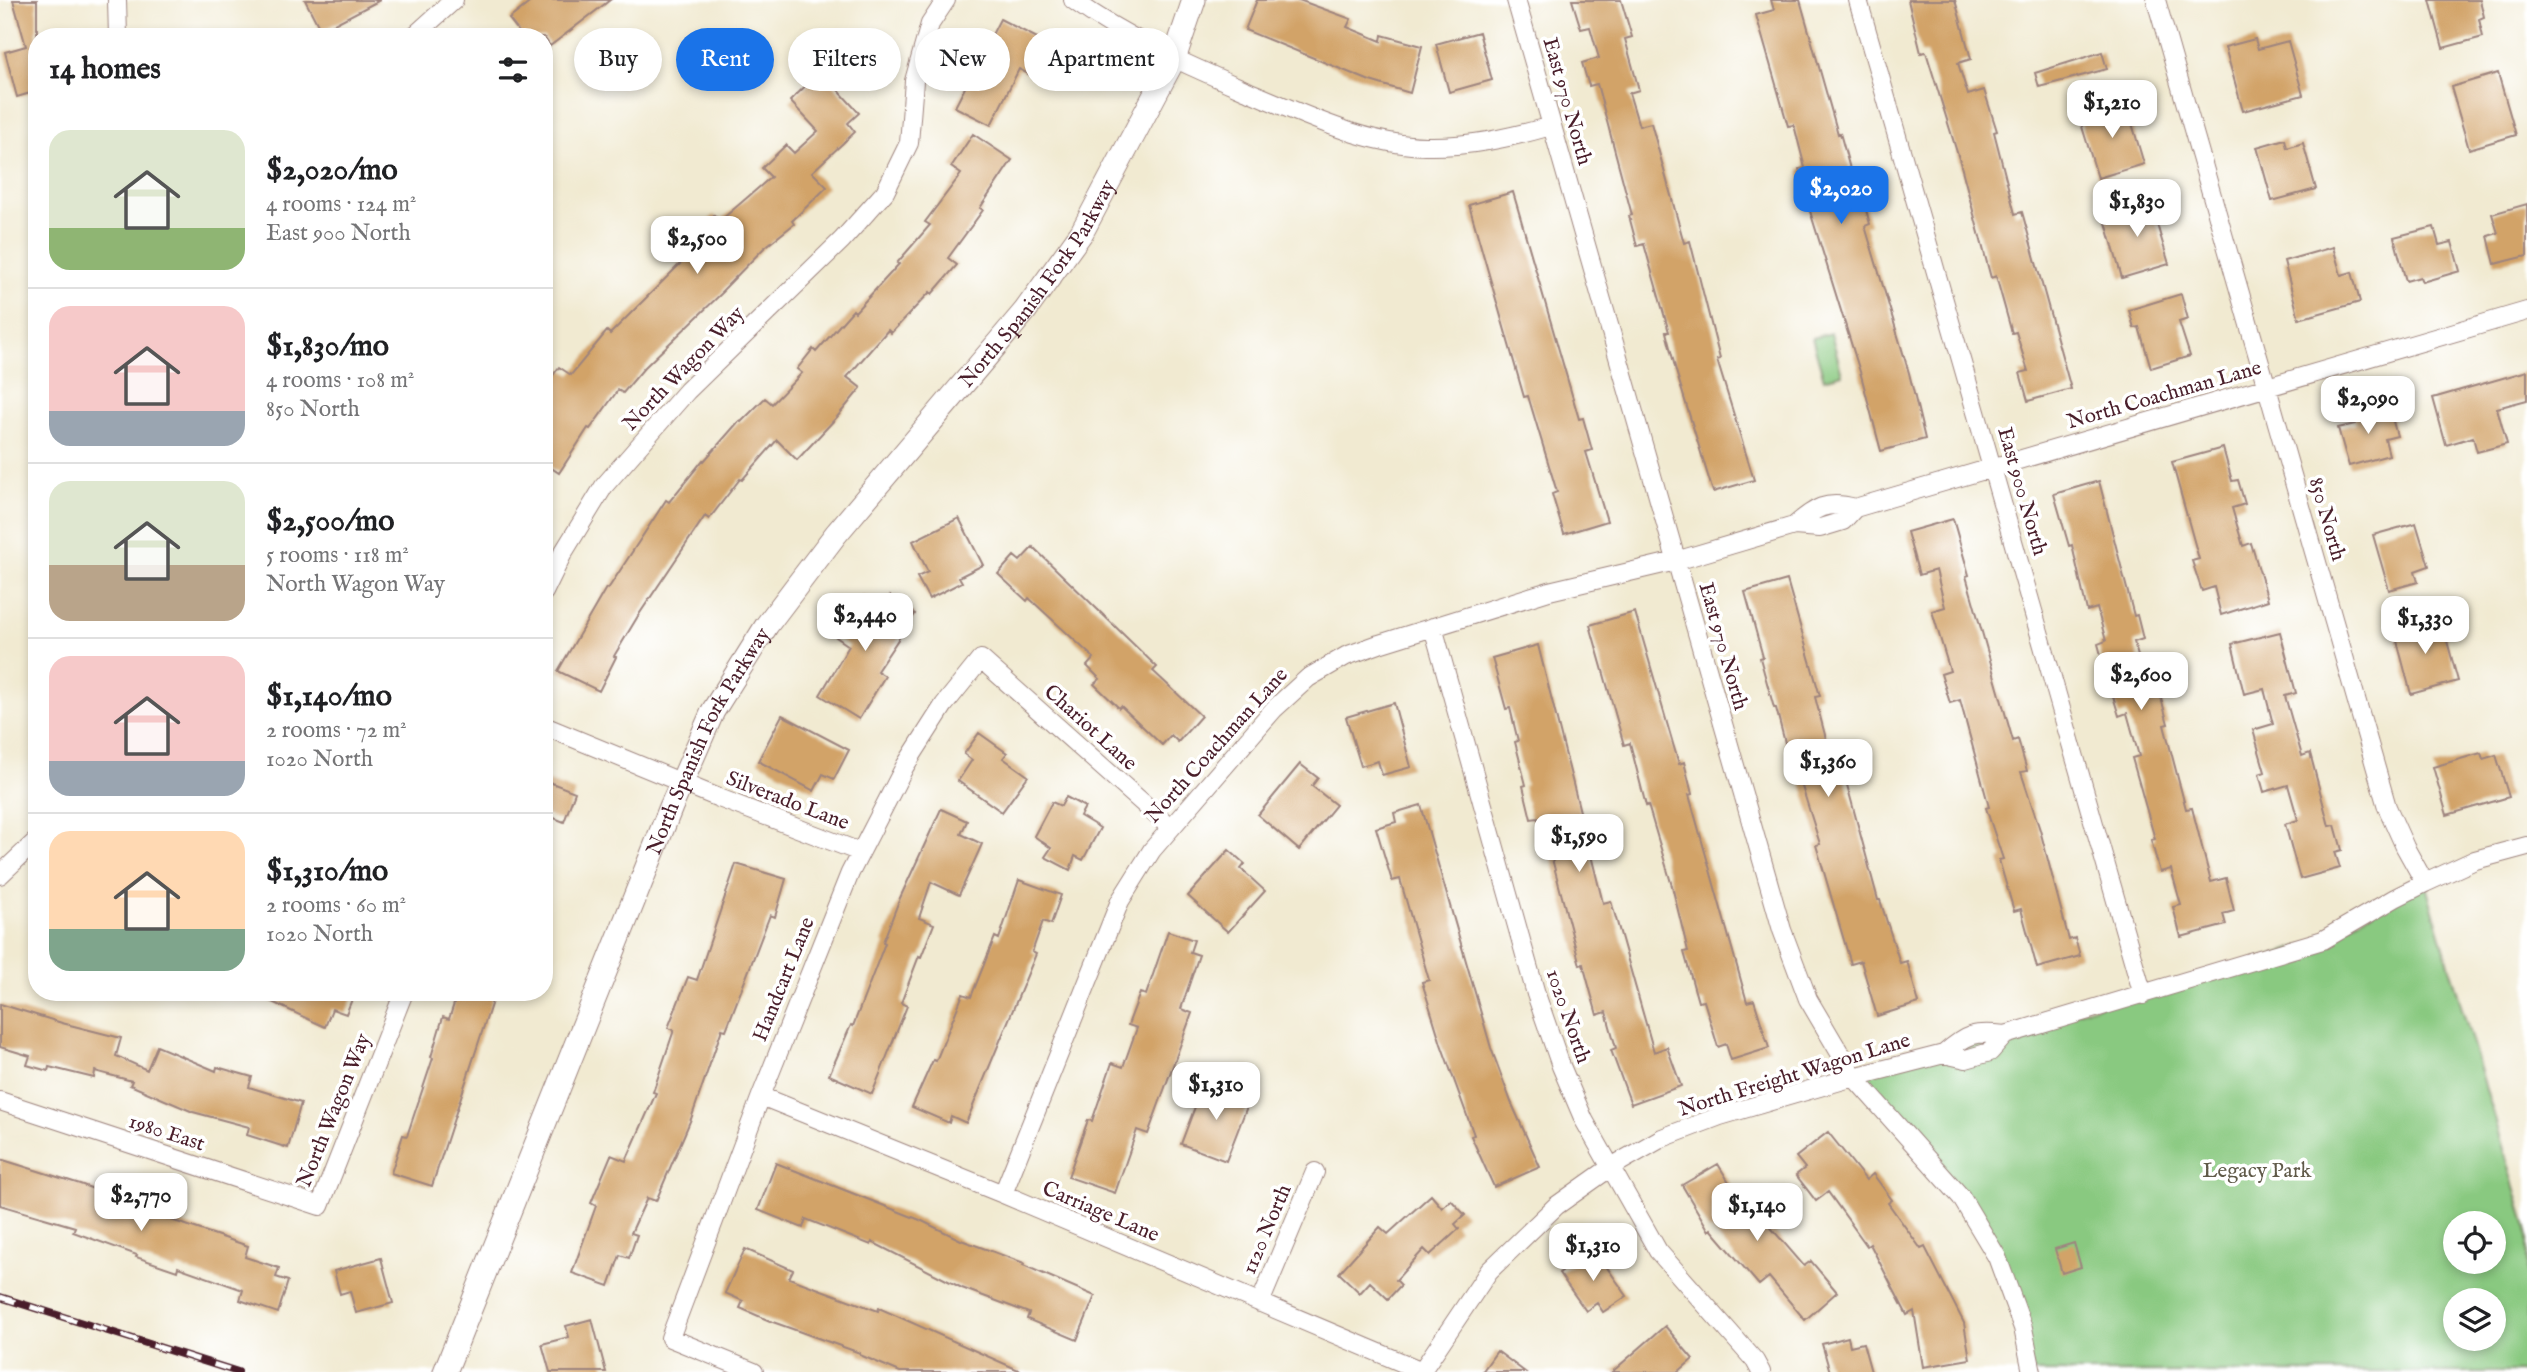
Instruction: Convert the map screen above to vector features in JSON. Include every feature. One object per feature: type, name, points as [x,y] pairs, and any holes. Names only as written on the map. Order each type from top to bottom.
[{"type":"street","points":[[117,0],[118,28]]},
{"type":"street","points":[[423,28],[454,0]]},
{"type":"street","name":"North Wagon Way","points":[[553,574],[604,486],[687,391],[842,240],[885,192],[909,143],[914,81],[930,24],[946,0]]},
{"type":"street","points":[[1073,0],[1117,28]]},
{"type":"street","name":"North Spanish Fork Parkway","points":[[1179,44],[1194,0]]},
{"type":"street","name":"East 970 North","points":[[1516,0],[1782,930],[1808,999],[1854,1077],[1961,1197],[1997,1257],[2023,1328],[2032,1372]]},
{"type":"street","name":"East 900 North","points":[[1858,0],[2143,995]]},
{"type":"street","name":"850 North","points":[[2156,0],[2387,807],[2404,847],[2425,883]]},
{"type":"street","points":[[1179,61],[1329,125],[1371,138],[1423,146],[1472,144],[1513,137],[1551,126]]},
{"type":"street","name":"North Spanish Fork Parkway","points":[[445,1372],[681,783],[713,712],[767,625],[836,534],[1025,312],[1082,232],[1157,91]]},
{"type":"street","name":"North Coachman Lane","points":[[1003,1194],[1120,901],[1152,850],[1274,709],[1308,678],[1346,656],[1549,591],[1676,561],[1794,526],[1820,528],[1843,521],[1855,508],[2527,311]]},
{"type":"street","name":"1020 North","points":[[1433,627],[1536,994],[1584,1120],[1658,1251],[1755,1361],[1761,1372]]},
{"type":"street","name":"Chariot Lane","points":[[981,659],[1171,828]]},
{"type":"street","name":"Handcart Lane","points":[[754,1372],[670,1338],[761,1096],[860,852],[905,766],[944,705],[981,659]]},
{"type":"street","name":"Silverado Lane","points":[[553,730],[681,783],[860,852]]},
{"type":"street","name":"North Freight Wagon Lane","points":[[1422,1372],[1489,1271],[1556,1206],[1611,1167],[1662,1138],[1720,1116],[1854,1077],[1944,1054],[1966,1059],[1990,1052],[2006,1035],[2323,940],[2425,883],[2475,860],[2527,846]]},
{"type":"street","points":[[0,875],[28,849]]},
{"type":"street","name":"North Wagon Way","points":[[320,1206],[400,1001]]},
{"type":"street","name":"Carriage Lane","points":[[761,1096],[1003,1194],[1422,1372]]},
{"type":"street","name":"1980 East","points":[[0,1101],[320,1206]]},
{"type":"street","name":"1120 North","points":[[1260,1303],[1315,1172]]},
{"type":"green space","points":[[1831,333],[1842,374],[1824,379],[1812,338]]},
{"type":"green space","name":"Legacy Park","points":[[2425,883],[2527,1227],[2527,1372],[2032,1372],[2023,1328],[1961,1197],[1854,1077],[2323,940]]},
{"type":"building","points":[[13,0],[37,0],[37,28],[28,28],[28,94],[17,97],[5,52],[26,46]]},
{"type":"building","points":[[305,0],[380,0],[327,28],[319,28]]},
{"type":"building","points":[[533,0],[610,0],[553,44],[553,28],[516,28],[509,19]]},
{"type":"building","points":[[1257,0],[1299,0],[1351,19],[1347,27],[1381,41],[1382,35],[1422,46],[1410,93],[1370,81],[1245,30]]},
{"type":"building","points":[[1572,0],[1621,0],[1632,37],[1625,39],[1639,90],[1629,93],[1639,126],[1651,123],[1684,243],[1690,241],[1720,359],[1717,360],[1754,480],[1713,492],[1676,371],[1666,332],[1669,332],[1644,244],[1637,246],[1629,216],[1632,215],[1597,84],[1589,86],[1582,63],[1599,58],[1590,27],[1581,29]]},
{"type":"building","points":[[1771,0],[1800,0],[1838,134],[1840,133],[1857,194],[1861,193],[1870,224],[1865,226],[1909,373],[1925,439],[1881,451],[1861,375],[1805,195],[1799,169],[1805,168],[1794,125],[1788,126],[1756,15],[1774,10]]},
{"type":"building","points":[[1908,0],[1955,0],[1971,59],[1958,63],[1968,95],[1984,90],[1997,131],[1994,132],[2015,214],[2022,212],[2071,389],[2028,401],[2020,373],[2028,371],[2016,332],[2012,333],[1996,276],[1991,278],[1960,162],[1926,52],[1921,53]]},
{"type":"building","points":[[2430,0],[2480,0],[2484,17],[2479,19],[2483,37],[2443,48]]},
{"type":"building","points":[[1000,19],[1024,31],[1024,72],[1019,69],[1010,87],[1010,28],[995,28]]},
{"type":"building","points":[[1479,32],[1492,80],[1449,92],[1436,44]]},
{"type":"building","points":[[2255,39],[2258,49],[2288,41],[2303,95],[2243,111],[2225,47]]},
{"type":"building","points":[[2102,52],[2107,69],[2039,87],[2035,73]]},
{"type":"building","points":[[2498,73],[2516,135],[2469,149],[2451,87]]},
{"type":"building","points":[[800,91],[839,91],[859,113],[848,123],[855,132],[812,172],[827,187],[792,221],[794,224],[764,248],[723,292],[644,368],[623,393],[618,390],[590,429],[588,428],[559,473],[553,469],[553,375],[559,367],[571,375],[607,331],[610,334],[699,245],[692,238],[714,215],[720,221],[771,177],[762,168],[786,145],[794,153],[818,131],[790,101]]},
{"type":"building","points":[[963,91],[1008,91],[991,125],[955,107]]},
{"type":"building","points":[[2126,103],[2144,164],[2098,178],[2079,117]]},
{"type":"building","points":[[973,134],[1012,160],[980,208],[983,210],[948,258],[957,265],[932,294],[930,292],[891,333],[888,330],[847,377],[861,388],[797,460],[777,440],[742,480],[740,479],[709,519],[705,516],[638,616],[614,656],[616,657],[599,691],[558,671],[606,588],[608,589],[666,500],[669,502],[739,421],[765,398],[772,404],[802,373],[797,369],[813,349],[816,352],[853,310],[855,312],[930,225],[925,222],[961,174],[951,167]]},
{"type":"building","points":[[2285,139],[2287,148],[2303,143],[2316,189],[2272,201],[2257,147]]},
{"type":"building","points":[[1513,192],[1579,419],[1583,418],[1592,450],[1586,452],[1607,521],[1564,534],[1552,494],[1557,492],[1528,396],[1524,397],[1469,205]]},
{"type":"building","points":[[2149,198],[2169,264],[2122,278],[2105,219],[2124,214],[2122,206]]},
{"type":"building","points":[[2527,204],[2527,256],[2495,264],[2488,236],[2498,233],[2492,214]]},
{"type":"building","points":[[2434,227],[2439,245],[2452,242],[2460,271],[2422,282],[2420,277],[2406,281],[2394,237]]},
{"type":"building","points":[[2333,247],[2341,275],[2352,272],[2360,302],[2299,319],[2284,261]]},
{"type":"building","points":[[2181,294],[2188,319],[2179,322],[2190,356],[2151,368],[2139,327],[2134,328],[2129,310]]},
{"type":"building","points":[[2527,371],[2527,400],[2497,408],[2507,444],[2477,452],[2473,437],[2446,445],[2433,398]]},
{"type":"building","points":[[2389,407],[2397,436],[2385,439],[2389,455],[2349,466],[2338,428],[2355,424],[2353,417]]},
{"type":"building","points":[[2223,448],[2232,481],[2238,480],[2245,504],[2232,508],[2243,546],[2251,543],[2268,600],[2221,615],[2214,587],[2202,591],[2192,561],[2199,559],[2172,462]]},
{"type":"building","points":[[2099,481],[2134,616],[2137,615],[2143,639],[2134,642],[2141,667],[2150,665],[2154,680],[2156,679],[2168,724],[2164,725],[2186,809],[2192,808],[2211,882],[2226,878],[2234,911],[2223,914],[2226,925],[2181,937],[2173,907],[2181,905],[2171,869],[2160,872],[2151,840],[2155,839],[2132,758],[2139,756],[2127,713],[2119,716],[2098,644],[2106,641],[2097,608],[2087,611],[2072,545],[2069,546],[2054,494]]},
{"type":"building","points":[[959,518],[983,565],[959,577],[962,582],[929,599],[917,577],[928,572],[913,541]]},
{"type":"building","points":[[1953,519],[1969,575],[1966,576],[2013,741],[2018,739],[2027,771],[2021,772],[2040,830],[2069,940],[2075,938],[2080,956],[2037,968],[2021,909],[2014,911],[1999,860],[2003,859],[1986,808],[1989,807],[1960,700],[1950,703],[1941,674],[1950,671],[1932,611],[1945,607],[1936,570],[1919,575],[1907,532]]},
{"type":"building","points":[[2416,523],[2429,566],[2415,571],[2418,582],[2389,590],[2373,535]]},
{"type":"building","points":[[1033,547],[1157,667],[1153,671],[1201,716],[1178,742],[1171,735],[1162,745],[1121,706],[1119,708],[1094,684],[1100,679],[1087,666],[1094,658],[1029,598],[1027,601],[998,574],[1014,556],[1020,561]]},
{"type":"building","points":[[1787,580],[1820,696],[1815,697],[1835,773],[1843,770],[1878,900],[1900,963],[1907,961],[1919,1003],[1877,1016],[1861,961],[1851,964],[1816,845],[1820,844],[1794,761],[1790,762],[1774,708],[1745,592]]},
{"type":"building","points":[[864,596],[882,608],[890,596],[915,614],[877,671],[885,676],[859,719],[820,695],[849,646],[836,637]]},
{"type":"building","points":[[1635,612],[1679,764],[1684,762],[1692,794],[1689,795],[1747,1002],[1754,1000],[1769,1048],[1731,1060],[1726,1044],[1718,1047],[1704,1001],[1698,1002],[1684,952],[1688,951],[1672,886],[1648,805],[1646,806],[1630,743],[1624,745],[1590,625]]},
{"type":"building","points":[[2422,619],[2424,628],[2442,623],[2458,681],[2411,694],[2393,626]]},
{"type":"building","points":[[2280,632],[2296,693],[2285,696],[2302,756],[2310,753],[2329,826],[2335,825],[2342,850],[2335,852],[2340,868],[2300,879],[2285,824],[2298,820],[2288,785],[2264,792],[2259,774],[2265,772],[2253,730],[2273,724],[2264,689],[2244,694],[2232,644]]},
{"type":"building","points":[[1538,645],[1603,903],[1611,901],[1654,1052],[1667,1047],[1681,1086],[1631,1104],[1611,1050],[1616,1048],[1606,1012],[1597,1015],[1583,964],[1580,965],[1546,836],[1543,837],[1538,818],[1531,819],[1515,742],[1518,741],[1510,708],[1506,709],[1492,658]]},
{"type":"building","points":[[1394,703],[1411,767],[1382,775],[1378,761],[1361,766],[1346,717]]},
{"type":"building","points":[[782,715],[849,750],[834,779],[823,774],[814,791],[758,761]]},
{"type":"building","points":[[979,733],[1007,753],[1003,758],[1028,776],[1002,812],[958,781],[972,760],[964,754]]},
{"type":"building","points":[[2481,753],[2483,759],[2496,755],[2509,797],[2447,815],[2433,767]]},
{"type":"building","points":[[1300,764],[1318,778],[1312,786],[1336,805],[1299,850],[1258,815]]},
{"type":"building","points":[[553,783],[575,792],[564,822],[553,818]]},
{"type":"building","points":[[1066,797],[1085,807],[1080,816],[1100,828],[1083,860],[1075,856],[1070,870],[1045,857],[1051,848],[1034,836],[1052,802],[1061,806]]},
{"type":"building","points":[[1421,805],[1491,1048],[1540,1167],[1494,1187],[1471,1136],[1474,1135],[1422,982],[1429,980],[1400,879],[1392,881],[1376,828],[1396,822],[1394,813]]},
{"type":"building","points":[[941,809],[967,821],[961,834],[982,844],[959,895],[931,882],[919,918],[934,924],[901,1003],[907,1006],[872,1094],[829,1075],[851,1025],[853,1026],[900,898]]},
{"type":"building","points":[[1229,850],[1245,864],[1241,869],[1265,891],[1228,932],[1188,896]]},
{"type":"building","points":[[736,864],[786,879],[775,917],[770,915],[726,1030],[722,1029],[691,1119],[656,1201],[647,1198],[631,1233],[637,1235],[629,1258],[620,1255],[609,1286],[572,1273],[596,1206],[591,1203],[611,1155],[626,1161],[656,1093],[653,1092],[674,1030],[668,1028],[688,977],[697,980]]},
{"type":"building","points":[[1019,880],[1061,895],[1051,924],[1043,921],[1032,952],[1036,954],[966,1123],[951,1116],[949,1123],[912,1107],[933,1060],[936,1061],[963,994],[971,997],[995,937],[999,939]]},
{"type":"building","points":[[1168,931],[1194,940],[1190,952],[1199,955],[1181,1009],[1192,1013],[1148,1134],[1137,1130],[1115,1193],[1068,1177],[1088,1120],[1092,1121],[1112,1063],[1123,1067],[1137,1028],[1128,1025],[1140,993],[1146,995]]},
{"type":"building","points":[[270,1001],[351,1001],[346,1014],[332,1009],[325,1027]]},
{"type":"building","points":[[455,1001],[492,1001],[432,1186],[391,1173],[403,1135],[407,1136],[433,1058],[431,1057],[443,1017],[449,1019]]},
{"type":"building","points":[[0,1004],[121,1038],[116,1056],[147,1070],[157,1046],[216,1071],[217,1067],[252,1077],[249,1087],[301,1103],[288,1148],[247,1135],[249,1127],[193,1112],[130,1085],[132,1081],[95,1071],[94,1078],[49,1067],[48,1071],[27,1065],[30,1056],[0,1047]]},
{"type":"building","points":[[1219,1083],[1251,1096],[1226,1161],[1181,1144],[1201,1091],[1214,1096]]},
{"type":"building","points":[[1828,1132],[1866,1180],[1873,1174],[1892,1200],[1888,1203],[1921,1249],[1925,1247],[1964,1323],[1970,1359],[1923,1367],[1914,1311],[1907,1315],[1870,1244],[1867,1246],[1828,1192],[1816,1201],[1796,1175],[1805,1168],[1796,1157]]},
{"type":"building","points":[[0,1159],[80,1184],[137,1205],[136,1208],[248,1246],[245,1257],[279,1268],[276,1277],[288,1281],[278,1313],[240,1300],[243,1290],[178,1267],[177,1271],[136,1257],[137,1255],[73,1232],[75,1227],[0,1205]]},
{"type":"building","points":[[776,1163],[920,1220],[961,1240],[1024,1263],[1023,1265],[1095,1296],[1077,1340],[1027,1319],[1029,1313],[962,1288],[872,1242],[871,1245],[806,1219],[803,1228],[758,1210]]},
{"type":"building","points":[[1718,1164],[1753,1222],[1760,1215],[1804,1266],[1811,1261],[1837,1292],[1805,1320],[1769,1277],[1759,1285],[1711,1229],[1709,1231],[1682,1185]]},
{"type":"building","points":[[1431,1195],[1442,1208],[1451,1200],[1465,1215],[1455,1224],[1459,1229],[1430,1255],[1424,1249],[1396,1280],[1401,1285],[1388,1299],[1370,1282],[1360,1293],[1339,1273],[1380,1227],[1388,1234]]},
{"type":"building","points":[[2074,1243],[2081,1267],[2062,1273],[2055,1249]]},
{"type":"building","points":[[745,1249],[793,1270],[789,1278],[878,1311],[879,1308],[1023,1372],[900,1372],[860,1353],[740,1308],[743,1301],[725,1293]]},
{"type":"building","points":[[1594,1249],[1627,1296],[1603,1312],[1597,1303],[1586,1311],[1559,1273]]},
{"type":"building","points":[[381,1258],[393,1303],[356,1313],[350,1291],[340,1294],[334,1271]]},
{"type":"building","points":[[592,1319],[606,1372],[550,1372],[542,1344],[569,1337],[566,1326]]},
{"type":"building","points":[[1665,1326],[1693,1359],[1678,1372],[1612,1372]]},
{"type":"building","points":[[1848,1337],[1850,1346],[1863,1343],[1871,1372],[1830,1372],[1822,1344]]},
{"type":"building","points":[[1497,1351],[1525,1372],[1482,1372]]},
{"type":"railway","points":[[0,1297],[238,1372]]}]
